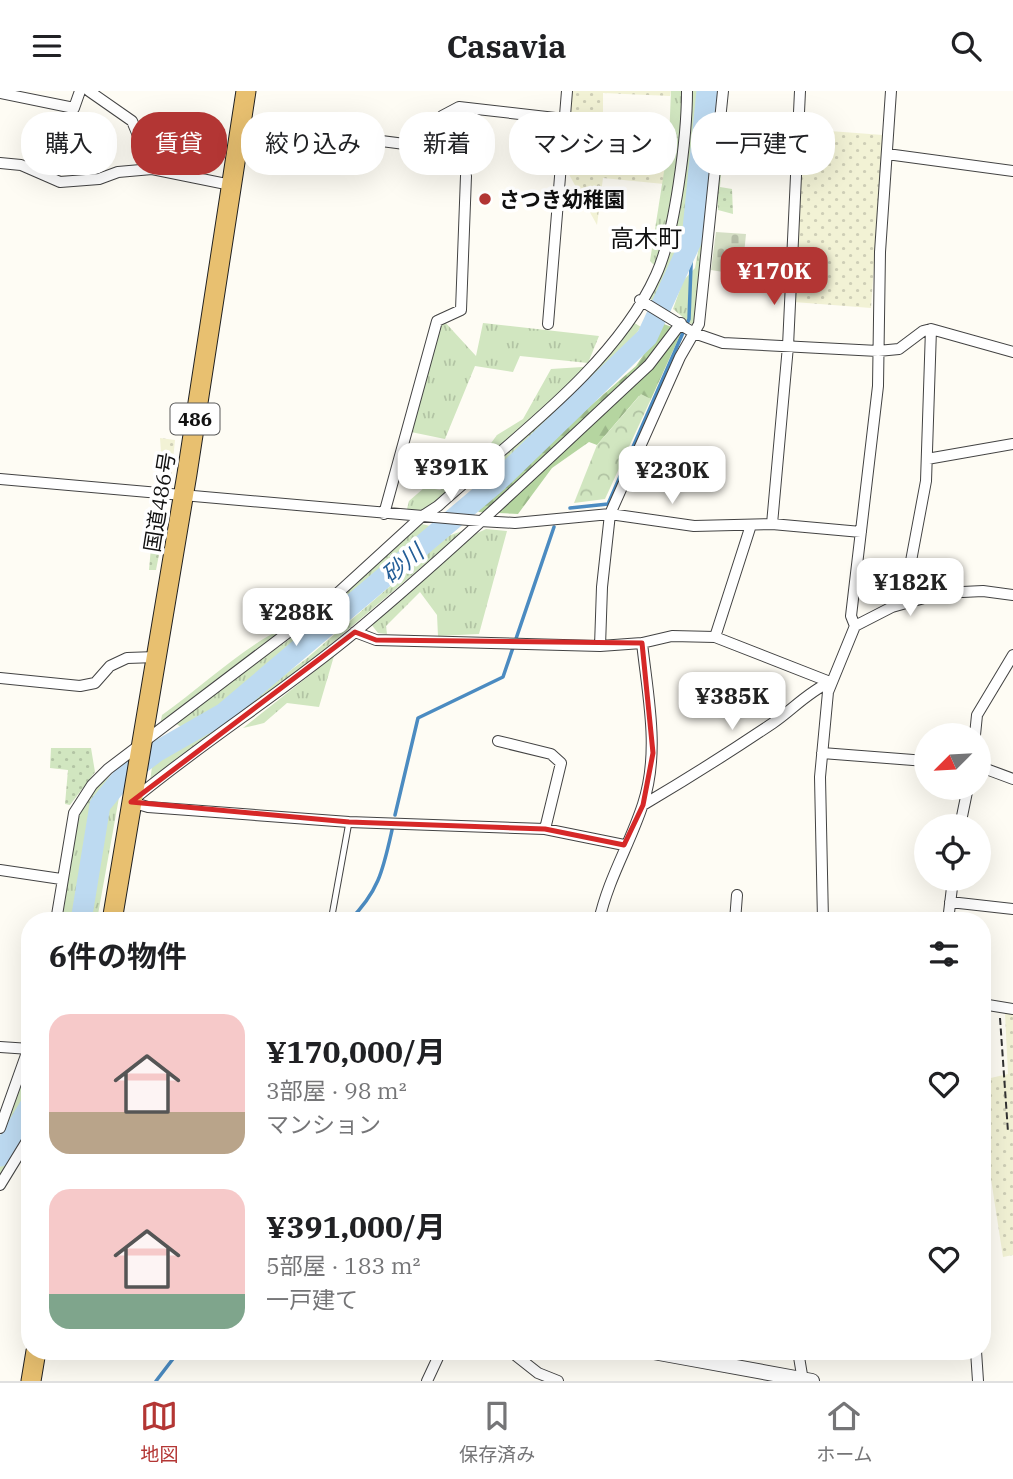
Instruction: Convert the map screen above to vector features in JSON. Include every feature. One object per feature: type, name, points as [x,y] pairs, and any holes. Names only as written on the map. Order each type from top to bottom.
[{"type":"highway","name":"国道486号","points":[[243,112],[246,91]]},
{"type":"highway","name":"国道486号","points":[[113,912],[241,123]]},
{"type":"highway","points":[[31,1381],[34,1360]]},
{"type":"street","points":[[564,112],[566,91]]},
{"type":"street","points":[[57,912],[74,813],[100,777],[328,603],[421,517],[438,506],[589,371],[613,344],[657,275],[669,230],[684,146],[687,91]]},
{"type":"street","points":[[600,646],[601,587],[610,514],[680,357],[699,324],[723,91]]},
{"type":"street","points":[[772,524],[788,346],[800,91]]},
{"type":"street","points":[[855,627],[850,616],[878,386],[891,91]]},
{"type":"street","points":[[0,93],[74,108],[85,92],[131,120]]},
{"type":"street","points":[[385,141],[436,148],[442,116],[459,107],[509,113]]},
{"type":"street","points":[[887,154],[1013,171]]},
{"type":"street","points":[[0,163],[21,165],[60,182],[99,179],[131,171]]},
{"type":"street","points":[[184,175],[231,184]]},
{"type":"street","points":[[548,324],[560,175]]},
{"type":"street","points":[[384,513],[437,321],[461,310],[466,176]]},
{"type":"street","points":[[640,300],[694,333],[723,343],[878,351],[899,349],[923,331],[931,329],[1013,352]]},
{"type":"street","points":[[624,845],[545,829],[349,822],[148,807],[132,796],[294,681],[355,632],[649,365],[681,323]]},
{"type":"street","points":[[908,602],[908,577],[926,481],[931,329]]},
{"type":"street","points":[[927,459],[1013,445]]},
{"type":"street","points":[[0,479],[480,521],[515,523],[610,514],[694,526],[772,524],[861,532]]},
{"type":"street","points":[[715,637],[751,525]]},
{"type":"street","points":[[823,912],[822,753],[830,682],[855,627],[908,602],[942,593],[983,591],[1013,595]]},
{"type":"street","points":[[355,632],[376,640],[600,646],[642,643],[672,636],[715,637],[830,682]]},
{"type":"street","points":[[601,912],[624,845],[643,804],[653,753],[642,643]]},
{"type":"street","points":[[976,723],[976,715],[1013,655]]},
{"type":"street","points":[[0,678],[80,686],[95,683],[110,666],[127,658],[156,657]]},
{"type":"street","points":[[643,804],[712,765],[793,709],[815,689],[830,682]]},
{"type":"street","points":[[499,741],[551,754],[561,763],[545,829]]},
{"type":"street","points":[[822,753],[914,760]]},
{"type":"street","points":[[991,771],[1013,779]]},
{"type":"street","points":[[0,870],[61,879]]},
{"type":"street","points":[[948,912],[951,891]]},
{"type":"street","points":[[736,912],[737,895]]},
{"type":"street","points":[[950,902],[1013,909]]},
{"type":"street","points":[[991,1006],[1013,1009]]},
{"type":"street","points":[[0,1047],[21,1048]]},
{"type":"street","points":[[1,1126],[21,1072]]},
{"type":"street","points":[[0,1185],[21,1151]]},
{"type":"street","points":[[427,1381],[437,1360]]},
{"type":"street","points":[[521,1360],[538,1373],[558,1381]]},
{"type":"street","points":[[697,1360],[806,1380],[800,1360]]},
{"type":"street","points":[[977,1360],[978,1381]]},
{"type":"lane","points":[[333,912],[349,822]]},
{"type":"path","points":[[999,1007],[1009,1132]]},
{"type":"highlighted area","points":[[355,632],[376,640],[642,643],[653,753],[643,805],[624,845],[545,829],[349,822],[131,802]]},
{"type":"green space","points":[[571,91],[671,91],[670,96],[603,93],[603,112],[570,112]]},
{"type":"green space","points":[[671,91],[697,91],[695,112],[691,112],[687,241],[657,303],[647,297],[655,266],[650,261],[664,175],[677,175],[677,112],[670,112]]},
{"type":"green space","points":[[835,131],[883,135],[871,308],[794,302],[801,175],[835,175]]},
{"type":"green space","points":[[569,175],[665,175],[664,184],[603,178],[597,225]]},
{"type":"green space","points":[[717,175],[721,175],[720,187],[732,189],[733,214],[718,210]]},
{"type":"green space","points":[[709,191],[695,327],[673,309],[683,281],[695,268]]},
{"type":"green space","points":[[716,232],[746,234],[742,275],[711,270]]},
{"type":"green space","points":[[443,320],[476,356],[483,323],[599,336],[588,363],[520,356],[513,372],[475,366],[445,439],[411,432]]},
{"type":"green space","points":[[633,322],[641,327],[627,346],[482,487],[471,484],[423,512],[407,509],[409,501],[425,487],[440,490],[475,465],[497,435],[523,419],[551,369],[598,366]]},
{"type":"green space","points":[[664,324],[682,331],[651,399],[639,396],[597,445],[589,442],[552,468],[518,514],[478,512],[495,489],[636,366]]},
{"type":"green space","points":[[641,394],[651,399],[605,499],[574,503],[597,445]]},
{"type":"green space","points":[[160,438],[175,440],[171,480],[163,481]]},
{"type":"green space","points":[[163,501],[167,514],[156,570],[149,570],[155,502]]},
{"type":"green space","points":[[422,524],[430,526],[333,614],[209,718],[181,727],[175,723],[291,638]]},
{"type":"green space","points":[[486,529],[507,531],[479,634],[438,636],[437,615],[420,592],[386,626],[387,634],[378,633],[371,624],[471,536]]},
{"type":"green space","points":[[465,530],[290,679],[150,781],[153,760],[225,718],[306,659],[448,536]]},
{"type":"green space","points":[[335,593],[160,725],[162,715],[238,656],[287,626],[294,608]]},
{"type":"green space","points":[[334,656],[319,707],[287,703],[264,723],[243,728]]},
{"type":"green space","points":[[51,748],[91,748],[95,772],[70,805],[65,804],[68,770],[50,768]]},
{"type":"green space","points":[[125,764],[98,912],[63,912],[78,817],[94,789]]},
{"type":"green space","points":[[1005,1013],[1013,1015],[1013,1255],[1003,1257],[991,1179],[991,1078],[1008,1074]]},
{"type":"green space","points":[[21,1086],[21,1104],[0,1147],[0,1136]]},
{"type":"green space","points":[[21,1132],[21,1145],[0,1180],[0,1167]]},
{"type":"waterway","name":"砂川","points":[[82,912],[100,805],[123,777],[156,752],[224,713],[498,481],[647,337],[692,239],[707,91]]},
{"type":"waterway","points":[[570,508],[608,504],[689,319],[692,239]]},
{"type":"waterway","points":[[395,815],[418,718],[503,677],[554,527]]},
{"type":"waterway","points":[[357,912],[378,879],[392,830]]},
{"type":"waterway","name":"砂川","points":[[0,1156],[21,1121]]},
{"type":"waterway","points":[[156,1381],[172,1360]]},
{"type":"place","name":"さつき幼稚園","points":[[485,199]]},
{"type":"district","name":"高木町","points":[[646,238]]}]
